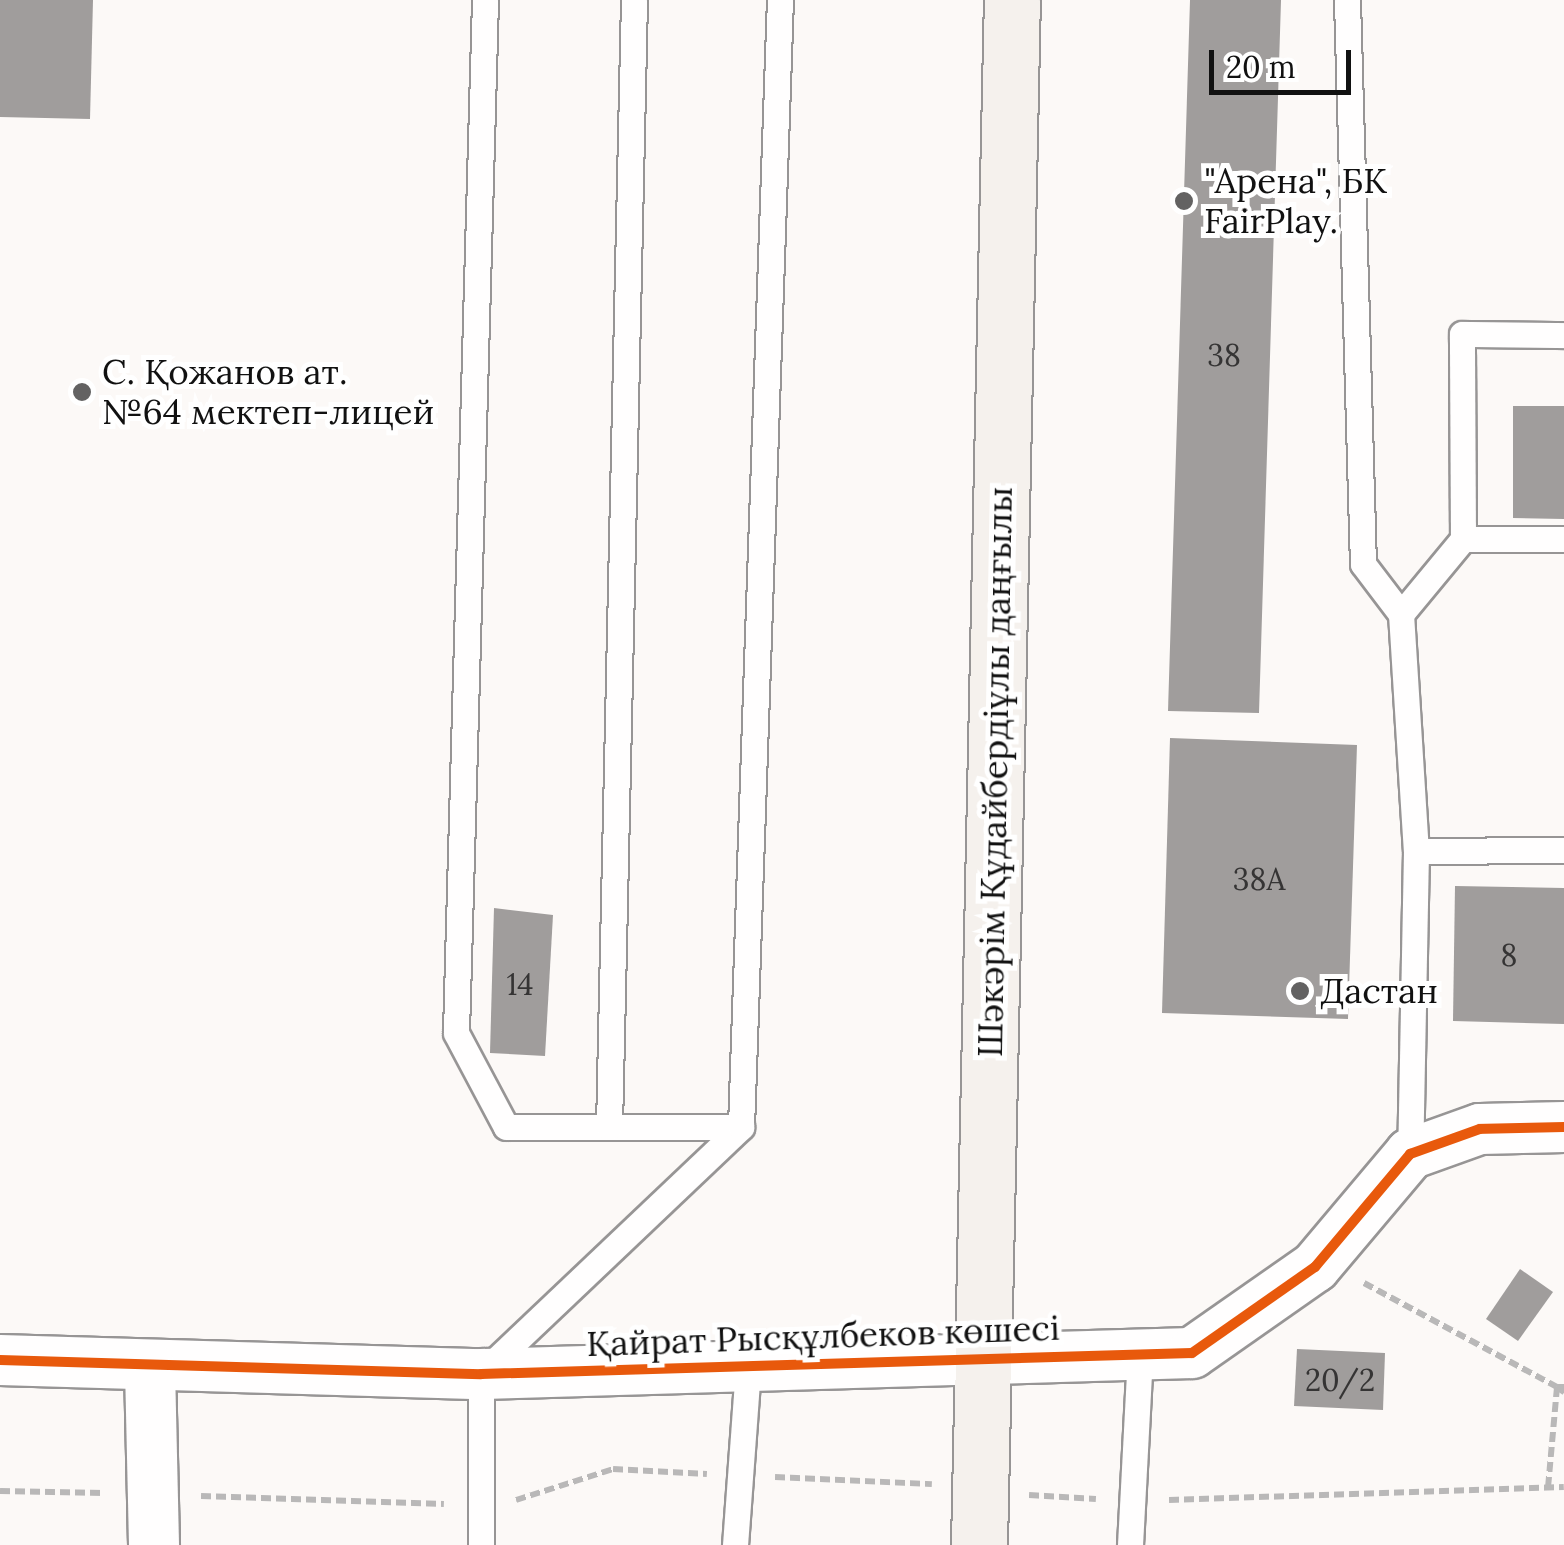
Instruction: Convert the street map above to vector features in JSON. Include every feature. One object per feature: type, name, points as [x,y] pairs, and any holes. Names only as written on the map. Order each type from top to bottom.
[{"type":"main road","name":"Шәкәрім Құдайбердіұлы даңғылы","points":[[979,1545],[1012,0]]},
{"type":"street","points":[[1410,1154],[1480,1129],[1564,1127]]},
{"type":"street","name":"Қайрат Рысқұлбеков көшесі","points":[[0,1360],[150,1368],[481,1374],[1192,1353],[1315,1267],[1410,1154]]},
{"type":"street","points":[[150,1368],[154,1545]]},
{"type":"lane","points":[[485,0],[456,1034],[506,1127],[740,1127]]},
{"type":"lane","points":[[609,1127],[634,0]]},
{"type":"lane","points":[[480,1545],[481,1374],[740,1127],[780,0]]},
{"type":"lane","points":[[1347,0],[1363,564],[1401,614],[1416,850],[1410,1154]]},
{"type":"lane","points":[[1401,614],[1463,538],[1462,334],[1564,335]]},
{"type":"lane","points":[[1463,538],[1564,539]]},
{"type":"lane","points":[[1416,850],[1564,850]]},
{"type":"lane","points":[[1130,1545],[1140,1355]]},
{"type":"lane","points":[[734,1545],[748,1368]]},
{"type":"path","points":[[1315,1267],[1382,1289],[1562,1388],[1548,1487]]},
{"type":"path","points":[[0,1491],[481,1505],[548,1496],[613,1468],[1132,1501],[1564,1487]]},
{"type":"building","points":[[0,0],[93,0],[90,119],[0,117]]},
{"type":"building","points":[[1190,0],[1281,0],[1259,713],[1168,711]]},
{"type":"building","points":[[1513,406],[1564,406],[1564,519],[1513,518]]},
{"type":"building","points":[[1170,738],[1357,745],[1348,1019],[1162,1013]]},
{"type":"building","points":[[1455,886],[1564,888],[1564,1024],[1453,1021]]},
{"type":"building","points":[[494,908],[553,915],[545,1056],[490,1053]]},
{"type":"building","points":[[1520,1269],[1553,1292],[1518,1341],[1486,1319]]},
{"type":"building","points":[[1297,1349],[1385,1353],[1383,1410],[1294,1406]]},
{"type":"cycle path","points":[[0,1360],[481,1374],[1192,1353],[1315,1267],[1410,1154],[1480,1129],[1564,1127]]},
{"type":"place","name":"\"Арена\", БК FairPlay.","points":[[1184,201]]},
{"type":"place","name":"С. Қожанов ат. №64 мектеп-лицей","points":[[82,392]]},
{"type":"place","name":"Дастан","points":[[1300,991]]}]
